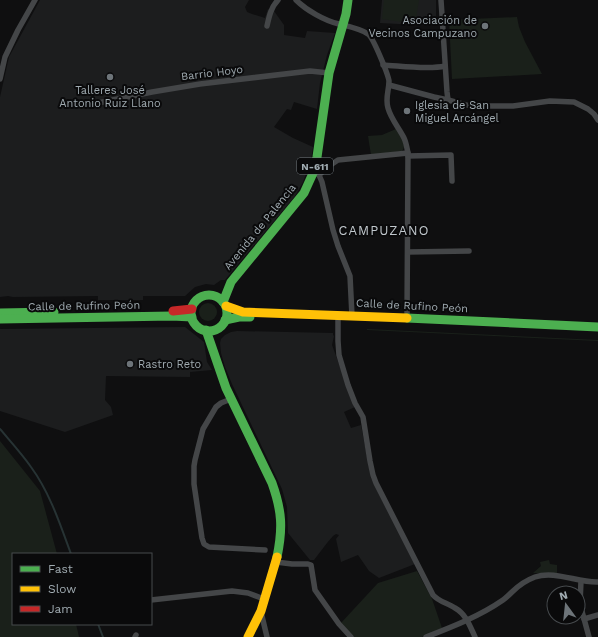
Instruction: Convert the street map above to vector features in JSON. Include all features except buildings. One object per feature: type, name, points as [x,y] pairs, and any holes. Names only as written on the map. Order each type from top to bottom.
[{"type":"main road","name":"Avenida de Palencia","points":[[214,295],[231,282],[295,205],[317,173],[317,157],[329,73],[346,14],[348,0]]},
{"type":"main road","name":"Avenida de Palencia","points":[[225,304],[227,291],[231,282]]},
{"type":"main road","points":[[214,295],[225,304]]},
{"type":"main road","name":"N-611","points":[[192,313],[197,299],[202,296],[214,295]]},
{"type":"main road","name":"Calle de Rufino Peón","points":[[225,304],[233,309],[243,312],[598,327]]},
{"type":"main road","name":"N-611","points":[[225,304],[227,315],[225,320]]},
{"type":"main road","name":"Calle de Rufino Peón","points":[[0,313],[172,311],[192,313]]},
{"type":"main road","name":"Calle de Rufino Peón","points":[[0,319],[172,316],[192,313]]},
{"type":"main road","points":[[192,313],[197,326],[206,330],[220,327],[225,320]]},
{"type":"main road","name":"Calle de Rufino Peón","points":[[225,320],[243,316],[598,332]]},
{"type":"main road","points":[[214,353],[216,329]]},
{"type":"main road","points":[[206,330],[221,377],[272,483],[280,505],[282,528],[280,547],[261,610],[248,637]]},
{"type":"street","points":[[0,79],[5,57],[35,0]]},
{"type":"street","points":[[267,26],[270,14],[278,0]]},
{"type":"street","points":[[296,0],[317,16],[368,34],[388,76],[389,85],[387,99],[389,110],[405,139],[408,154],[407,318]]},
{"type":"street","points":[[441,0],[448,100]]},
{"type":"street","points":[[384,65],[428,68],[445,66]]},
{"type":"street","name":"Barrio Hoyo","points":[[98,103],[200,84],[310,71],[329,73]]},
{"type":"street","points":[[389,85],[466,105],[513,106],[550,101],[574,102],[588,109],[598,120]]},
{"type":"street","points":[[352,316],[350,276],[338,246],[322,182],[317,173],[338,160],[408,154],[451,155],[452,181]]},
{"type":"street","points":[[408,252],[469,251]]},
{"type":"street","points":[[338,320],[339,355],[348,385],[355,403],[363,417],[373,475],[433,595],[437,599],[459,610],[467,620],[475,637]]},
{"type":"street","points":[[231,399],[216,407],[203,429],[194,463],[194,484],[202,538],[204,544],[208,548],[265,550]]},
{"type":"street","points":[[276,562],[311,565],[315,590],[339,624],[352,637]]},
{"type":"street","points":[[426,637],[483,612],[504,600],[512,592],[535,577],[547,575],[569,577],[592,583],[598,582]]},
{"type":"street","points":[[580,581],[580,585]]},
{"type":"street","points":[[152,600],[232,591],[248,593],[264,599]]},
{"type":"street","points":[[261,610],[267,637]]},
{"type":"street","points":[[586,618],[598,615]]},
{"type":"street","points":[[586,625],[589,637]]},
{"type":"shaded area","points":[[40,0],[249,0],[245,7],[247,12],[265,18],[268,9],[274,11],[284,25],[284,35],[305,38],[307,31],[335,33],[327,55],[320,83],[317,109],[294,102],[291,110],[287,109],[274,127],[313,147],[311,160],[303,182],[295,196],[225,280],[221,280],[214,285],[206,284],[195,287],[185,296],[143,296],[143,300],[98,300],[98,296],[0,297],[0,97],[9,57]]},
{"type":"shaded area","points":[[382,0],[436,0],[436,26],[380,23]]},
{"type":"shaded area","points":[[384,0],[419,0],[415,24],[382,19]]},
{"type":"shaded area","points":[[517,17],[525,42],[542,74],[452,79],[449,20]]},
{"type":"shaded area","points":[[396,129],[404,143],[404,149],[402,151],[371,155],[368,136],[382,135]]},
{"type":"shaded area","points":[[204,303],[212,303],[217,308],[215,319],[212,321],[204,321],[199,316],[199,308]]},
{"type":"shaded area","name":"Rastro Reto","points":[[185,327],[204,342],[207,362],[212,370],[190,372],[190,377],[106,376],[105,400],[111,407],[113,415],[65,432],[0,411],[0,329]]},
{"type":"shaded area","points":[[367,330],[598,340],[598,341]]},
{"type":"shaded area","points":[[231,332],[333,333],[334,336],[332,345],[355,407],[344,412],[351,428],[361,425],[371,478],[415,564],[379,578],[369,571],[358,555],[341,562],[336,539],[339,535],[336,534],[333,536],[314,560],[310,560],[288,533],[287,507],[282,489],[232,384],[221,353],[221,339]]},
{"type":"shaded area","points":[[0,441],[40,491],[57,553],[12,553],[12,625],[76,625],[79,637],[0,637]]},
{"type":"shaded area","points":[[549,560],[550,564],[557,565],[557,573],[533,573],[541,566],[540,562]]},
{"type":"shaded area","points":[[417,571],[432,599],[442,628],[422,637],[354,637],[341,623],[378,583]]},
{"type":"waterway","points":[[0,429],[20,452],[44,487],[71,553]]},
{"type":"waterway","points":[[98,625],[103,637]]},
{"type":"traffic: fast","points":[[223,302],[231,282],[304,193],[314,171],[329,73],[346,14],[348,0]]},
{"type":"traffic: fast","points":[[209,295],[222,300],[227,313],[222,326],[209,331],[196,326],[191,313],[196,300],[209,295]]},
{"type":"traffic: fast","points":[[0,313],[54,312]]},
{"type":"traffic: fast","points":[[0,319],[172,316],[192,317]]},
{"type":"traffic: fast","points":[[225,320],[239,317],[250,317]]},
{"type":"traffic: fast","points":[[407,318],[598,327]]},
{"type":"traffic: fast","points":[[206,330],[226,388],[272,483],[278,502],[281,528],[277,557]]},
{"type":"traffic: slow","points":[[226,306],[243,312],[407,318]]},
{"type":"traffic: slow","points":[[248,637],[261,611],[277,557]]},
{"type":"traffic: jam","points":[[173,311],[192,309]]},
{"type":"place","name":"Asociación de Vecinos Campuzano","points":[[485,26]]},
{"type":"place","name":"Talleres José Antonio Ruiz Llano","points":[[110,77]]},
{"type":"place","name":"Iglesia de San Miguel Arcángel","points":[[407,111]]},
{"type":"place","name":"Rastro Reto","points":[[130,364]]},
{"type":"district","name":"CAMPUZANO","points":[[384,230]]}]
